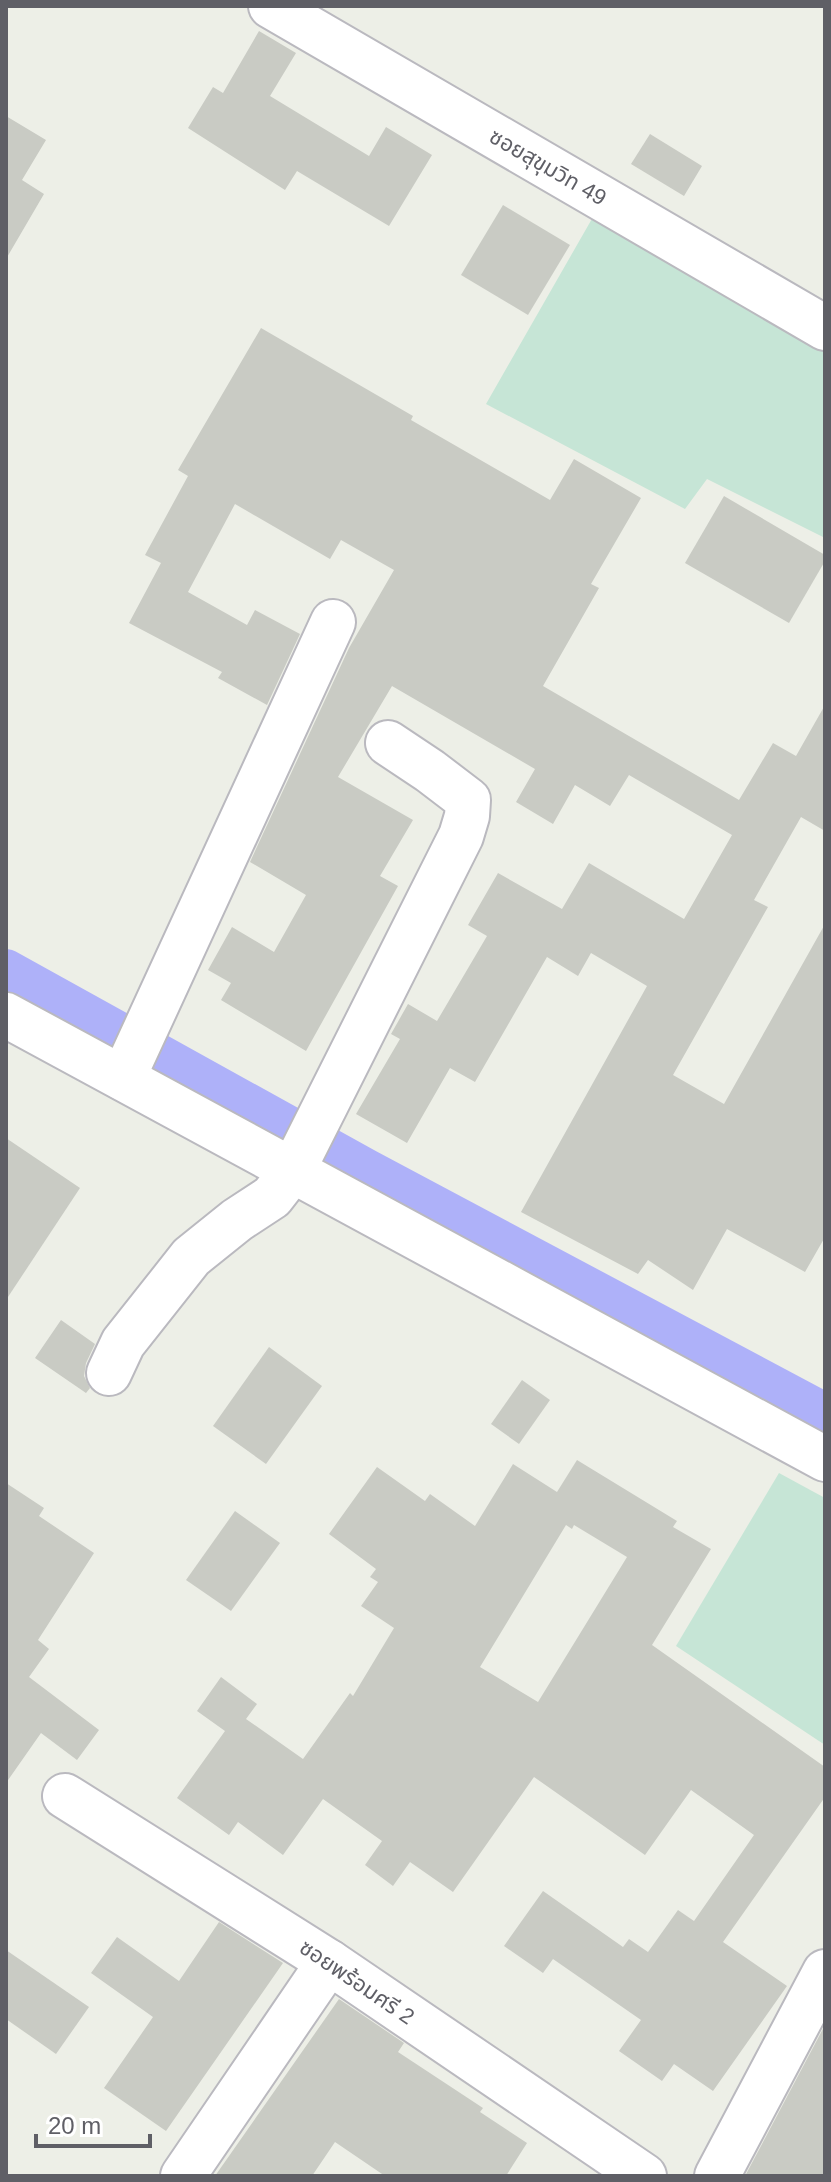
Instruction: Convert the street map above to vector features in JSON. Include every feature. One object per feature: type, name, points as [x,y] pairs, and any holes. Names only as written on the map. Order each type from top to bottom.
[{"type":"street","name":"ซอยสุขุมวิท 49","points":[[279,8],[825,328]]},
{"type":"street","points":[[123,1078],[333,622]]},
{"type":"street","points":[[109,1373],[123,1343],[191,1257],[272,1197],[293,1170],[461,836],[468,800],[388,743]]},
{"type":"street","points":[[6,1015],[825,1459]]},
{"type":"street","name":"ซอยพร้อมศรี 2","points":[[65,1796],[329,1962],[644,2176]]},
{"type":"street","points":[[183,2176],[329,1962]]},
{"type":"street","points":[[717,2176],[825,1972]]},
{"type":"green space","points":[[593,217],[825,346],[825,538],[707,479],[685,509],[486,404]]},
{"type":"green space","points":[[779,1473],[825,1498],[825,1745],[676,1646]]},
{"type":"building","points":[[259,31],[296,53],[270,96],[369,156],[386,127],[432,155],[389,226],[297,171],[285,190],[188,128],[213,87],[223,93]]},
{"type":"building","points":[[6,116],[46,140],[22,180],[44,194],[6,259]]},
{"type":"building","points":[[650,134],[702,166],[684,196],[631,164]]},
{"type":"building","points":[[503,205],[570,245],[528,315],[461,275]]},
{"type":"building","points":[[261,328],[550,500],[574,459],[641,498],[591,584],[599,588],[543,686],[739,800],[773,743],[796,756],[825,705],[825,831],[801,817],[754,900],[768,907],[673,1075],[724,1104],[825,924],[825,1237],[805,1272],[727,1229],[693,1290],[648,1260],[638,1274],[521,1212],[647,986],[591,953],[578,976],[547,957],[475,1082],[450,1068],[407,1143],[356,1114],[400,1039],[391,1034],[408,1004],[437,1021],[487,936],[468,925],[498,873],[562,909],[589,863],[684,919],[732,835],[629,775],[610,806],[575,785],[553,824],[516,802],[535,769],[392,686],[338,777],[413,820],[380,876],[398,886],[306,1051],[221,1000],[231,983],[208,970],[232,927],[274,952],[306,895],[250,862],[349,648],[394,570],[341,540],[330,559],[235,504],[188,592],[247,625],[255,610],[300,634],[267,705],[218,678],[222,672],[129,623],[161,563],[145,555],[188,476],[178,470]]},
{"type":"building","points":[[724,496],[825,555],[825,561],[789,623],[685,563]]},
{"type":"building","points":[[6,1138],[80,1188],[6,1300]]},
{"type":"building","points":[[61,1320],[95,1344],[86,1363],[84,1376],[90,1388],[86,1393],[35,1358]]},
{"type":"building","points":[[269,1347],[322,1386],[266,1464],[213,1426]]},
{"type":"building","points":[[522,1380],[550,1400],[519,1444],[491,1424]]},
{"type":"building","points":[[577,1460],[677,1521],[673,1527],[711,1549],[652,1645],[825,1767],[825,1797],[723,1942],[787,1986],[713,2091],[674,2064],[662,2081],[619,2051],[641,2020],[553,1959],[543,1973],[504,1946],[543,1891],[623,1947],[629,1939],[648,1952],[678,1910],[694,1921],[754,1835],[691,1790],[645,1855],[534,1777],[453,1892],[410,1862],[393,1886],[365,1865],[382,1841],[323,1799],[283,1855],[238,1822],[229,1835],[177,1798],[225,1731],[197,1711],[221,1677],[257,1704],[246,1719],[303,1759],[350,1693],[353,1696],[394,1628],[361,1606],[378,1582],[370,1577],[376,1569],[329,1534],[377,1467],[425,1501],[430,1494],[475,1526],[513,1464],[557,1492]],"holes":[[[566,1525],[572,1529],[574,1525],[627,1557],[538,1702],[480,1667]]]},
{"type":"building","points":[[6,1483],[44,1508],[39,1516],[94,1553],[38,1640],[49,1649],[29,1677],[99,1730],[77,1760],[41,1733],[6,1783]]},
{"type":"building","points":[[235,1511],[280,1543],[231,1611],[186,1580]]},
{"type":"building","points":[[219,1922],[283,1963],[166,2131],[104,2088],[153,2017],[91,1973],[117,1937],[179,1981]]},
{"type":"building","points":[[6,1950],[89,2007],[56,2054],[6,2019]]},
{"type":"building","points":[[339,1999],[404,2043],[398,2052],[483,2108],[480,2112],[527,2143],[506,2176],[385,2176],[335,2142],[312,2176],[215,2176]]},
{"type":"building","points":[[825,2025],[825,2176],[745,2176]]},
{"type":"waterway","points":[[6,969],[367,1169],[825,1413]]}]
